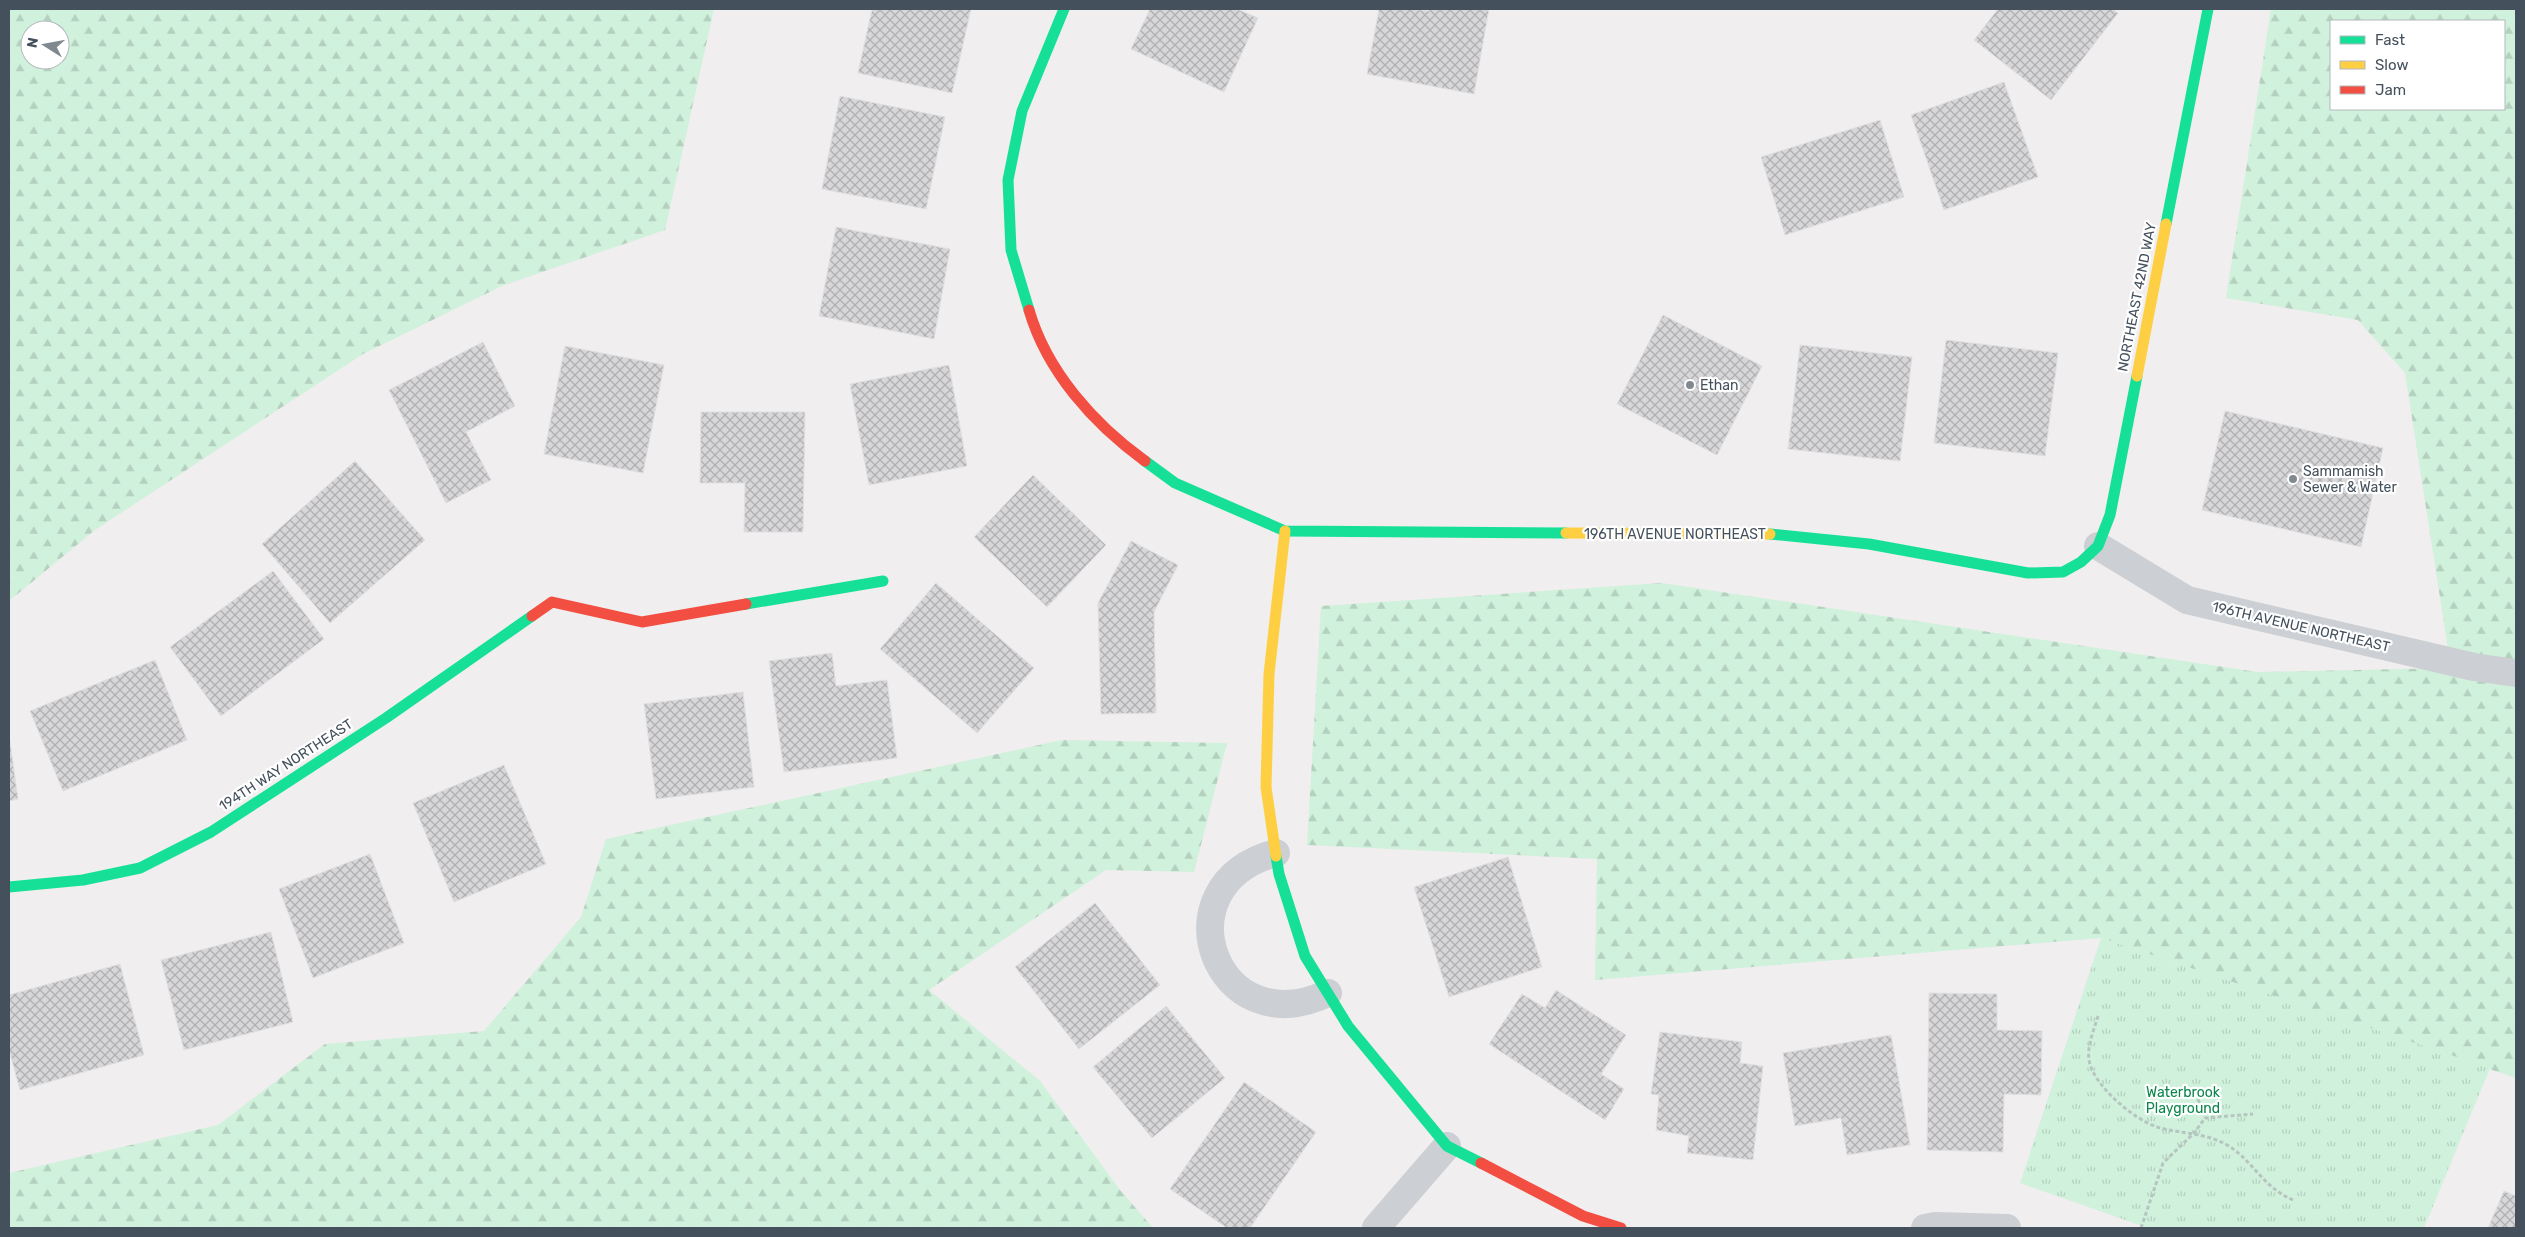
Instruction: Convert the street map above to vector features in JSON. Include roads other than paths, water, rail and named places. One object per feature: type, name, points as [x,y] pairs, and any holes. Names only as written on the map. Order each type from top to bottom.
[{"type":"street","points":[[1064,9],[1022,111],[1008,180],[1011,250],[1034,328],[1068,388],[1116,440],[1175,483],[1285,531],[1269,674],[1266,787],[1279,874],[1305,956],[1348,1026],[1447,1146],[1583,1216],[1621,1228]]},
{"type":"street","name":"NORTHEAST 42ND WAY","points":[[2063,572],[2081,562],[2098,546],[2110,515],[2208,9]]},
{"type":"street","name":"196TH AVENUE NORTHEAST","points":[[1285,531],[1788,534],[1869,544],[2028,573],[2063,572]]},
{"type":"street","name":"196TH AVENUE NORTHEAST","points":[[2098,546],[2187,600],[2474,667],[2516,673]]},
{"type":"street","name":"194TH WAY NORTHEAST","points":[[9,887],[83,880],[140,868],[211,832],[386,718],[552,602],[642,622],[883,582]]},
{"type":"street","points":[[1276,853],[1248,863],[1226,881],[1216,898],[1210,917],[1210,937],[1215,956],[1224,973],[1237,987],[1254,998],[1272,1004],[1291,1005],[1311,1002],[1328,993]]},
{"type":"street","points":[[1376,1228],[1447,1146]]},
{"type":"street","points":[[1925,1228],[1935,1226],[2007,1228]]},
{"type":"place","name":"Ethan","points":[[1690,385]]},
{"type":"place","name":"Sammamish Sewer & Water","points":[[2293,479]]},
{"type":"park label","name":"Waterbrook Playground","points":[[2183,1100]]}]
